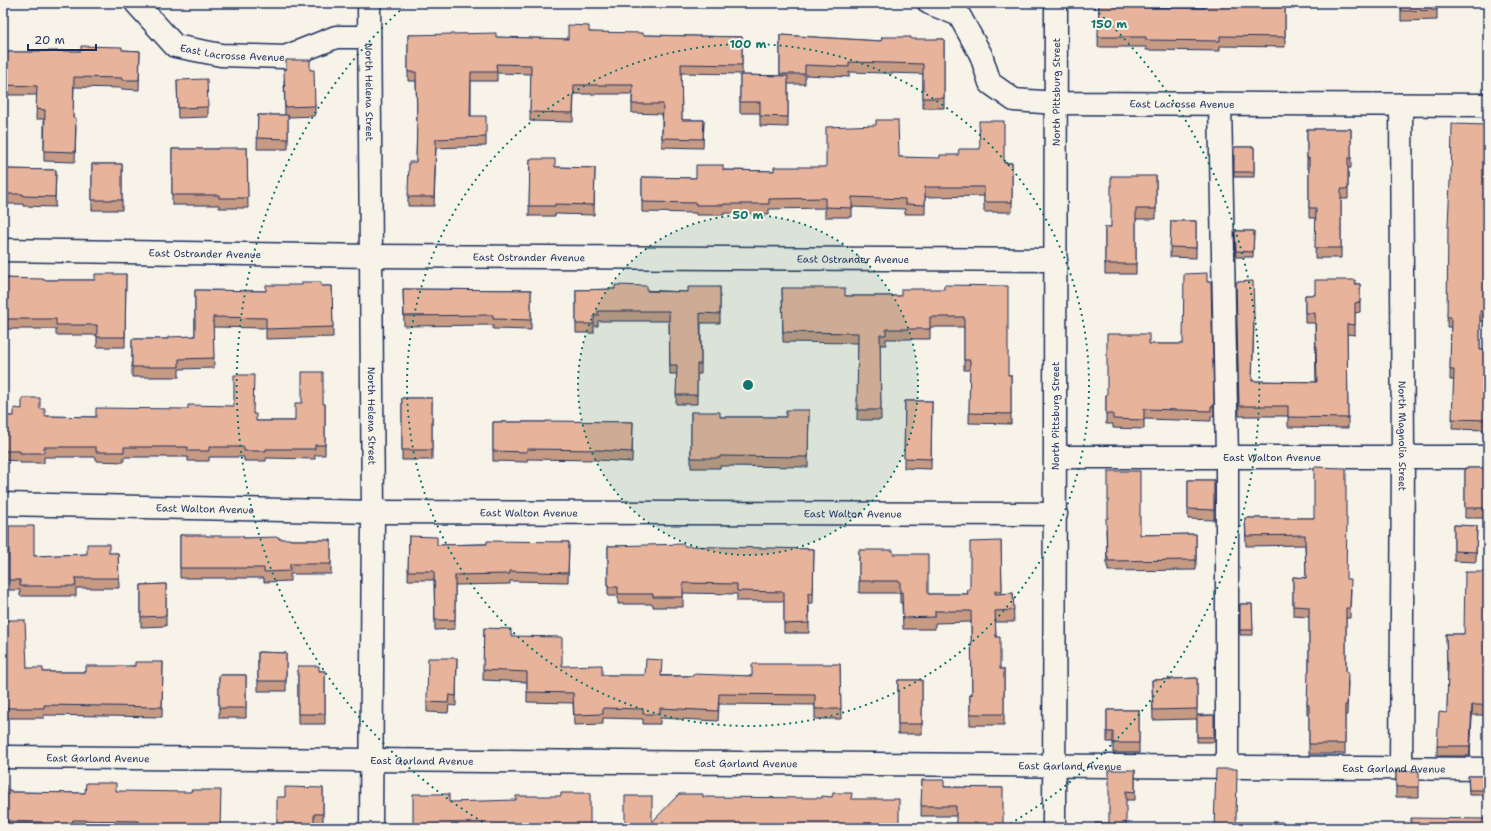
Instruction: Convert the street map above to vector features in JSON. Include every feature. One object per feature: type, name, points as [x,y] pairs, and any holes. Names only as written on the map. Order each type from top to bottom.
[{"type":"street","name":"East Lacrosse Avenue","points":[[136,3],[175,46],[221,55],[285,57],[336,37],[369,37]]},
{"type":"street","name":"North Helena Street","points":[[369,3],[373,512],[371,828]]},
{"type":"street","name":"East Lacrosse Avenue","points":[[929,3],[959,15],[981,55],[990,83],[1014,100],[1056,103],[1488,105]]},
{"type":"street","name":"North Pittsburg Street","points":[[1054,828],[1053,766],[1056,514],[1056,3]]},
{"type":"street","points":[[1220,104],[1227,457],[1227,767]]},
{"type":"street","name":"North Magnolia Street","points":[[1400,105],[1403,457],[1400,768]]},
{"type":"street","name":"East Ostrander Avenue","points":[[3,250],[371,256],[1056,260]]},
{"type":"street","name":"East Walton Avenue","points":[[1056,457],[1488,457]]},
{"type":"street","name":"East Walton Avenue","points":[[3,504],[373,512],[1056,514]]},
{"type":"street","name":"East Garland Avenue","points":[[3,757],[1488,769]]},
{"type":"building","points":[[1099,3],[1128,3],[1128,7],[1205,8],[1205,3],[1285,3],[1285,37],[1220,36],[1220,41],[1146,40],[1146,37],[1098,37]]},
{"type":"building","points":[[1401,3],[1437,3],[1437,10],[1401,11]]},
{"type":"building","points":[[568,25],[589,26],[589,32],[643,33],[643,35],[742,37],[742,65],[681,64],[682,120],[704,120],[703,139],[662,138],[663,104],[632,104],[633,85],[574,85],[573,113],[530,112],[531,65],[496,64],[497,72],[471,72],[470,116],[486,116],[486,137],[436,139],[434,197],[408,197],[409,162],[416,162],[417,118],[416,72],[408,72],[408,35],[496,33],[496,37],[568,39]]},
{"type":"building","points":[[780,35],[881,41],[882,37],[944,39],[944,98],[923,98],[923,64],[849,62],[849,67],[805,65],[805,74],[780,74]]},
{"type":"building","points":[[81,46],[122,47],[122,50],[140,51],[139,80],[122,80],[122,78],[74,77],[73,117],[76,118],[75,152],[44,151],[45,110],[36,109],[37,86],[3,85],[3,52],[81,51]]},
{"type":"building","points":[[286,60],[310,60],[310,70],[314,70],[315,106],[285,107],[284,70],[286,70]]},
{"type":"building","points":[[740,75],[788,76],[788,117],[760,116],[760,102],[740,102]]},
{"type":"building","points":[[207,79],[208,107],[178,108],[177,80]]},
{"type":"building","points":[[258,115],[288,115],[288,139],[257,138]]},
{"type":"building","points":[[876,120],[898,120],[899,157],[940,158],[940,155],[958,155],[959,149],[980,149],[979,121],[1004,121],[1004,163],[1012,163],[1012,202],[984,202],[984,187],[925,187],[925,205],[905,204],[905,199],[852,197],[852,208],[825,207],[825,198],[769,199],[769,204],[724,205],[642,202],[642,177],[696,178],[696,165],[723,165],[723,170],[774,171],[774,167],[826,167],[826,127],[876,125]]},
{"type":"building","points":[[1452,124],[1488,125],[1488,254],[1486,311],[1480,311],[1480,350],[1486,350],[1488,420],[1452,419],[1454,370],[1450,370],[1451,317],[1447,317],[1448,225],[1451,181]]},
{"type":"building","points":[[1307,129],[1351,129],[1351,158],[1348,158],[1348,189],[1341,189],[1341,248],[1315,248],[1316,208],[1309,208],[1309,158],[1307,158]]},
{"type":"building","points":[[1234,147],[1254,147],[1254,172],[1234,172]]},
{"type":"building","points":[[247,148],[248,198],[219,198],[219,195],[172,195],[172,149]]},
{"type":"building","points":[[3,153],[4,169],[56,170],[55,197],[3,194]]},
{"type":"building","points":[[530,159],[555,159],[555,167],[595,168],[594,205],[555,204],[555,206],[529,206]]},
{"type":"building","points":[[92,164],[122,164],[122,200],[92,200]]},
{"type":"building","points":[[1111,176],[1156,176],[1156,209],[1136,209],[1136,264],[1105,264],[1105,227],[1111,227]]},
{"type":"building","points":[[1171,221],[1196,221],[1196,248],[1170,247]]},
{"type":"building","points":[[1235,231],[1254,231],[1253,252],[1236,251]]},
{"type":"building","points":[[1207,273],[1207,282],[1211,282],[1214,406],[1211,406],[1211,411],[1144,409],[1144,420],[1113,419],[1113,414],[1106,414],[1107,334],[1149,334],[1149,344],[1183,344],[1184,274]]},
{"type":"building","points":[[95,274],[126,274],[125,337],[97,337],[97,325],[56,325],[56,319],[3,319],[3,278],[95,280]]},
{"type":"building","points":[[1315,280],[1355,280],[1355,284],[1360,284],[1360,302],[1355,303],[1355,325],[1347,324],[1348,418],[1288,417],[1288,406],[1239,406],[1236,282],[1253,281],[1254,314],[1252,381],[1317,382],[1315,313],[1305,313],[1305,295],[1315,295]]},
{"type":"building","points":[[302,282],[321,282],[321,286],[332,286],[333,327],[266,329],[266,318],[213,317],[214,358],[179,359],[179,367],[132,367],[132,339],[168,339],[168,337],[195,336],[195,290],[266,291],[266,285],[302,285]]},
{"type":"building","points":[[615,285],[647,286],[647,291],[688,292],[688,287],[720,287],[720,314],[700,313],[701,364],[697,364],[697,395],[676,395],[677,365],[670,365],[669,311],[598,311],[598,316],[594,316],[594,324],[576,324],[576,290],[615,289]]},
{"type":"building","points":[[944,285],[1008,286],[1008,375],[1011,375],[1011,414],[969,413],[970,360],[964,360],[964,317],[930,317],[930,329],[886,329],[886,335],[880,335],[881,410],[857,410],[858,333],[783,332],[782,288],[845,288],[845,296],[901,296],[901,289],[944,289]]},
{"type":"building","points":[[403,289],[531,290],[531,320],[493,319],[493,315],[404,316]]},
{"type":"building","points":[[302,372],[323,372],[325,445],[315,445],[315,449],[266,449],[266,451],[244,451],[244,447],[209,447],[209,451],[188,451],[188,447],[124,447],[124,452],[96,452],[96,447],[44,447],[44,453],[3,451],[3,416],[14,416],[14,408],[22,409],[22,398],[40,398],[40,409],[45,409],[45,416],[96,417],[96,408],[188,409],[188,405],[234,406],[234,375],[254,375],[253,414],[256,414],[256,421],[295,421],[295,403],[302,403]]},
{"type":"building","points":[[402,398],[432,398],[432,450],[402,450]]},
{"type":"building","points":[[905,401],[932,401],[931,459],[904,458]]},
{"type":"building","points":[[786,410],[809,410],[808,457],[720,456],[720,458],[691,458],[691,412],[720,412],[720,417],[786,417]]},
{"type":"building","points":[[493,422],[633,422],[632,452],[527,449],[527,452],[493,451]]},
{"type":"building","points":[[1314,467],[1346,468],[1346,579],[1351,579],[1350,608],[1346,608],[1346,672],[1348,672],[1347,705],[1345,705],[1345,744],[1309,744],[1309,705],[1307,705],[1309,671],[1309,607],[1293,606],[1293,577],[1306,578],[1305,535],[1246,536],[1245,518],[1314,518]]},
{"type":"building","points":[[1465,468],[1488,468],[1488,508],[1465,508]]},
{"type":"building","points":[[1108,471],[1140,471],[1140,535],[1196,534],[1196,560],[1108,561],[1106,518],[1108,518]]},
{"type":"building","points":[[1188,480],[1214,480],[1214,510],[1188,509]]},
{"type":"building","points":[[1454,525],[1477,526],[1476,552],[1454,551]]},
{"type":"building","points":[[9,526],[34,526],[34,556],[87,554],[87,544],[109,544],[109,553],[118,553],[119,578],[75,578],[76,586],[20,586],[20,580],[9,580]]},
{"type":"building","points":[[180,535],[243,536],[243,538],[279,537],[279,539],[290,540],[331,540],[331,564],[290,564],[290,571],[264,572],[264,568],[180,568]]},
{"type":"building","points":[[409,536],[437,537],[437,545],[487,544],[487,541],[569,542],[568,573],[510,571],[510,574],[455,575],[455,620],[435,620],[434,571],[408,571]]},
{"type":"building","points":[[1001,541],[1002,591],[995,591],[995,594],[1013,593],[1014,610],[995,611],[996,637],[1000,637],[1000,669],[1004,669],[1004,714],[970,714],[970,695],[972,695],[971,611],[935,611],[935,617],[903,618],[900,581],[859,581],[859,550],[893,550],[893,554],[928,554],[928,594],[968,594],[967,590],[970,590],[970,542]]},
{"type":"building","points":[[684,544],[684,546],[814,549],[813,594],[808,593],[809,623],[784,624],[784,592],[737,591],[737,584],[683,583],[683,597],[653,597],[653,594],[618,594],[618,587],[608,587],[608,546]]},
{"type":"building","points":[[1465,572],[1488,572],[1488,662],[1486,705],[1472,705],[1470,746],[1437,746],[1439,712],[1447,713],[1448,662],[1446,634],[1464,634]]},
{"type":"building","points":[[166,584],[166,616],[141,617],[141,585]]},
{"type":"building","points":[[1240,604],[1252,604],[1253,630],[1240,630]]},
{"type":"building","points":[[3,620],[25,620],[27,668],[43,668],[43,672],[86,672],[86,666],[135,666],[135,662],[163,662],[162,707],[44,705],[44,708],[3,708]]},
{"type":"building","points":[[484,628],[511,629],[511,636],[562,637],[562,666],[602,665],[602,675],[645,675],[646,659],[662,660],[661,676],[693,676],[693,674],[752,676],[752,664],[840,664],[841,709],[815,709],[815,695],[719,694],[718,711],[660,708],[660,714],[643,714],[643,709],[603,708],[603,714],[574,715],[573,693],[527,692],[527,672],[483,670]]},
{"type":"building","points":[[258,652],[286,653],[286,681],[258,681]]},
{"type":"building","points":[[428,658],[457,658],[456,696],[449,695],[448,703],[427,702]]},
{"type":"building","points":[[298,666],[319,666],[319,671],[325,671],[325,714],[298,714]]},
{"type":"building","points":[[219,675],[246,675],[246,708],[219,708]]},
{"type":"building","points":[[1197,678],[1197,709],[1153,710],[1152,680]]},
{"type":"building","points":[[898,680],[922,680],[922,724],[898,724]]},
{"type":"building","points":[[1107,710],[1139,710],[1139,743],[1113,743],[1113,732],[1107,732]]},
{"type":"building","points":[[1214,715],[1214,737],[1197,737],[1197,716]]},
{"type":"building","points":[[1216,769],[1237,769],[1236,822],[1282,822],[1282,828],[1214,828]]},
{"type":"building","points":[[1109,770],[1135,770],[1135,792],[1126,791],[1126,828],[1095,828],[1095,823],[1109,823]]},
{"type":"building","points":[[1396,771],[1419,771],[1419,787],[1396,787]]},
{"type":"building","points":[[1468,776],[1488,776],[1488,790],[1469,790]]},
{"type":"building","points":[[922,780],[944,780],[944,787],[1003,788],[1003,828],[956,828],[956,806],[921,806]]},
{"type":"building","points":[[86,783],[116,783],[116,791],[191,792],[191,790],[221,790],[220,828],[190,828],[190,825],[139,824],[139,821],[73,820],[73,822],[71,822],[71,828],[42,828],[42,822],[3,821],[3,785],[6,785],[6,790],[11,790],[11,792],[85,793]]},
{"type":"building","points":[[285,787],[323,788],[323,814],[314,814],[314,828],[277,828],[277,797],[285,797]]},
{"type":"building","points":[[561,793],[590,793],[590,828],[413,828],[413,794],[449,794],[449,802],[516,800],[516,796],[561,796]]},
{"type":"building","points":[[833,793],[852,793],[851,799],[899,799],[899,828],[625,828],[625,796],[652,796],[652,822],[679,794],[703,794],[703,797],[822,798],[822,796],[832,797]]},
{"type":"building","points":[[1411,818],[1485,819],[1485,822],[1488,822],[1488,828],[1411,828]]}]
